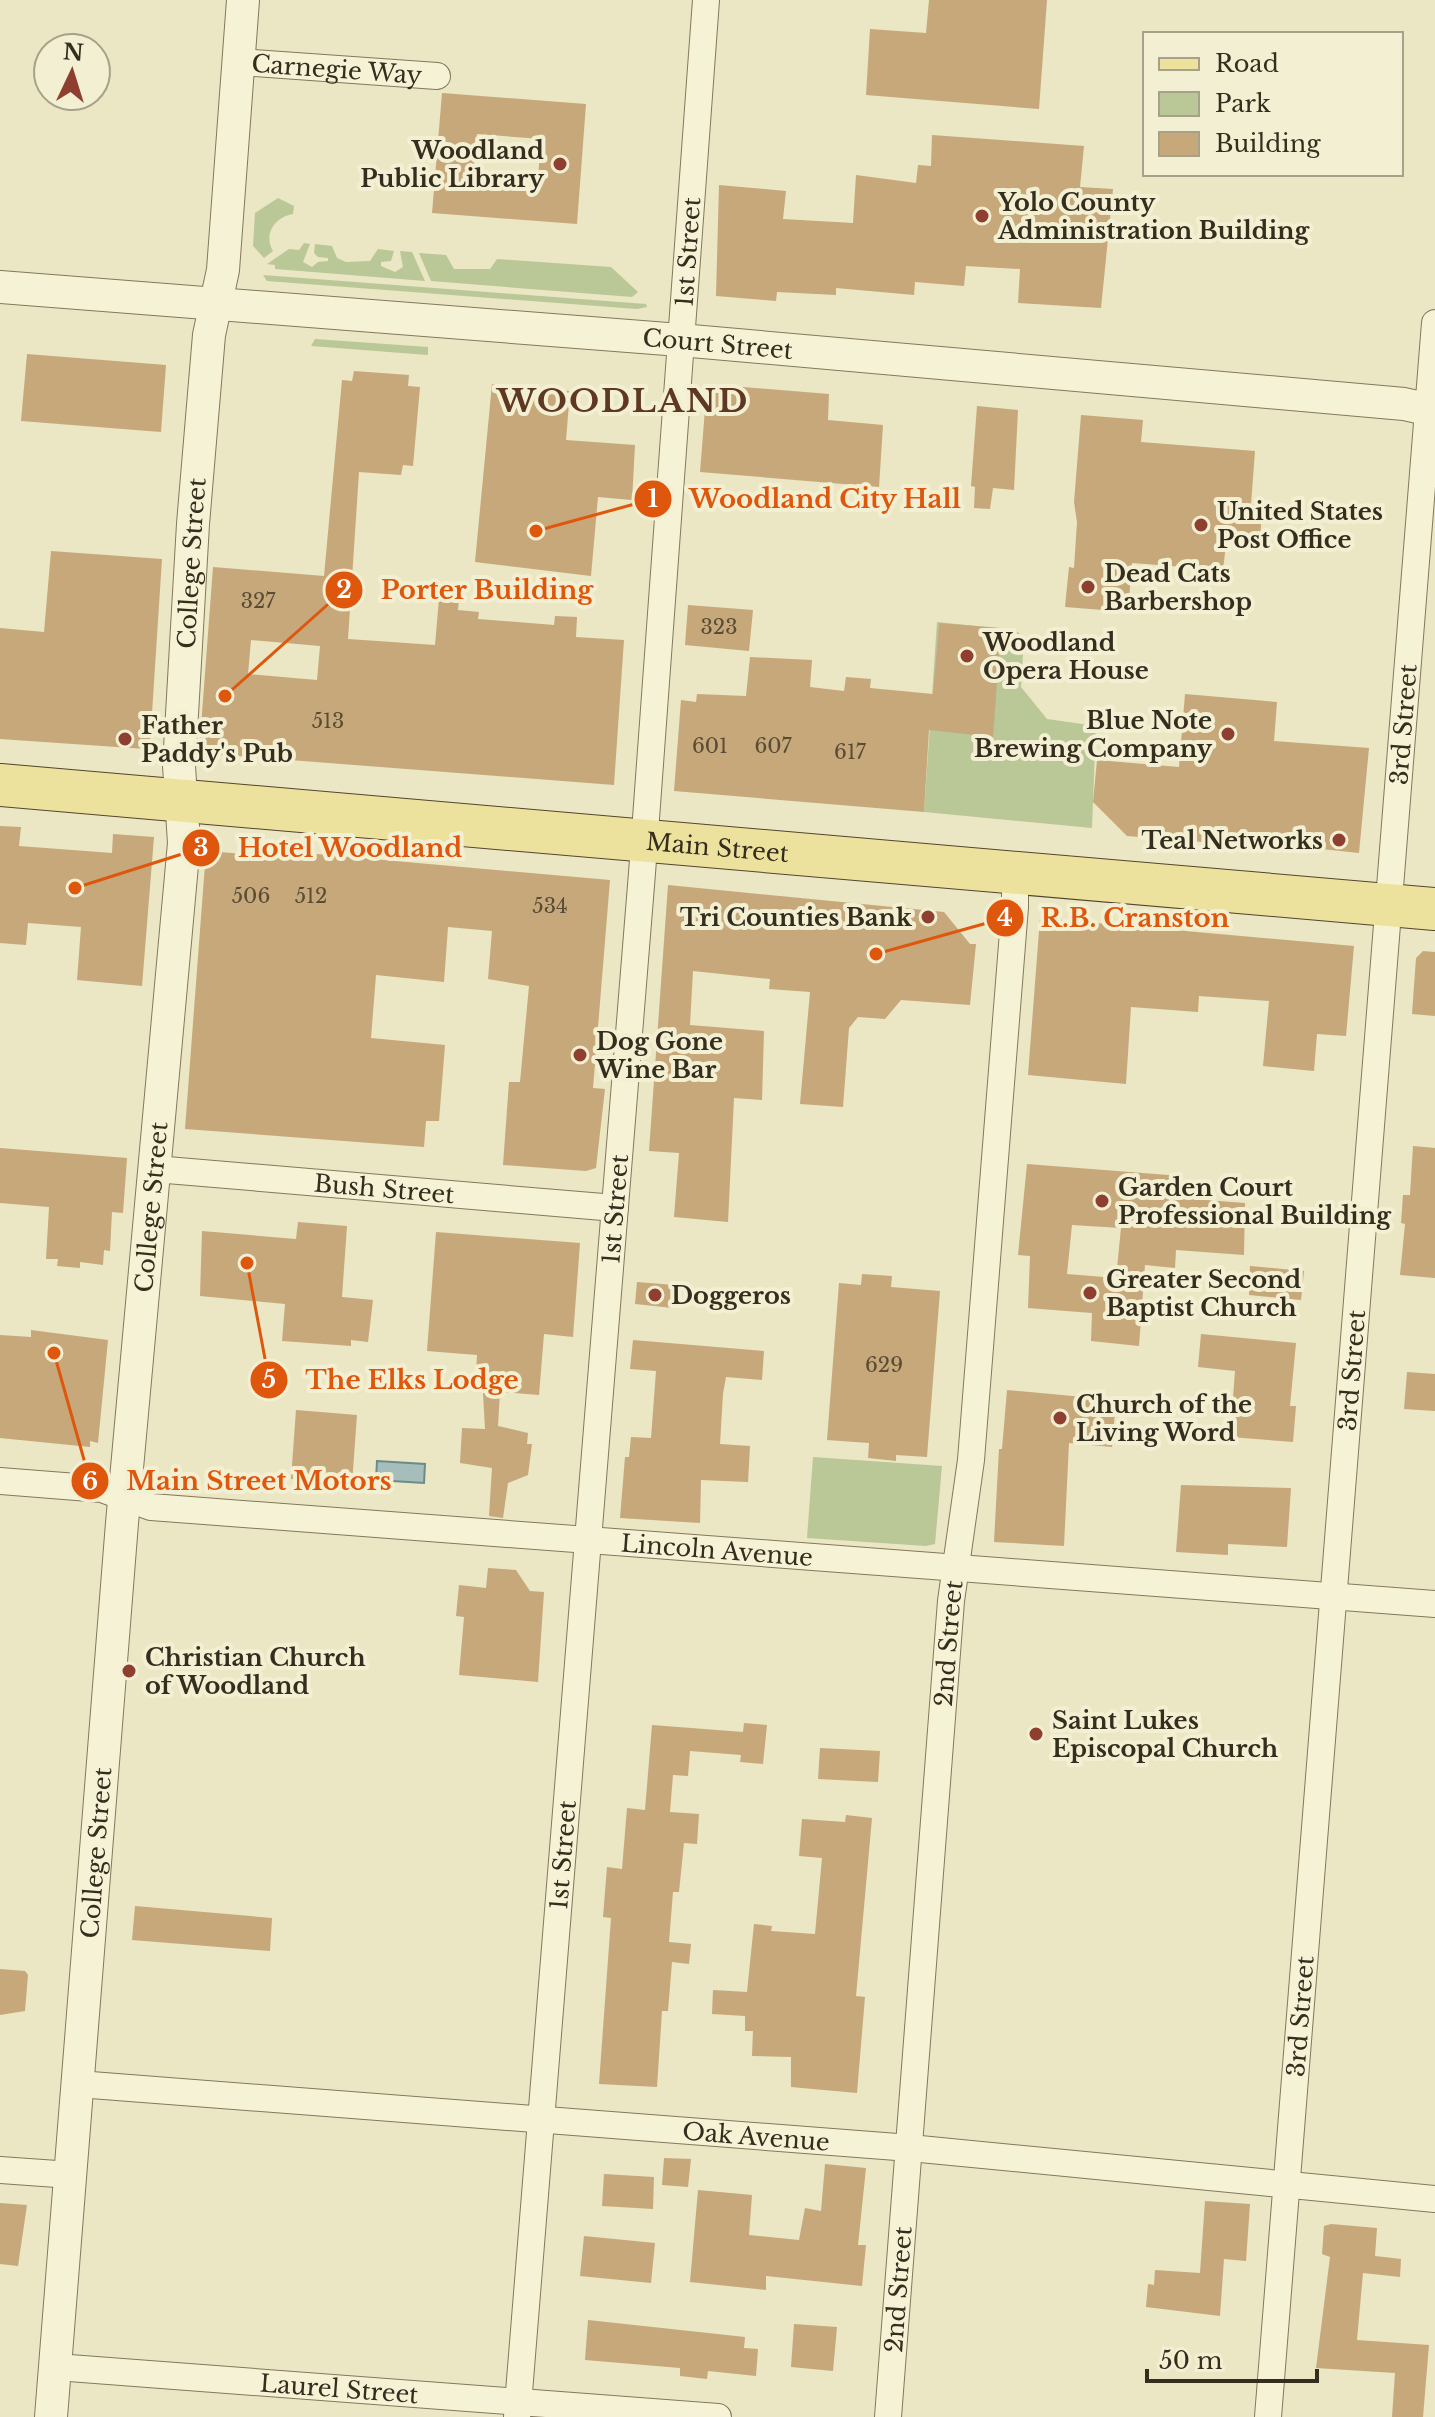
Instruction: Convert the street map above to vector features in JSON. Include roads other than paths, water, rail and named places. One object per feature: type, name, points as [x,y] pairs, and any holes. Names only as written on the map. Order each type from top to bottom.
[{"type":"main road","name":"Main Street","points":[[0,785],[1435,909]]},
{"type":"street","name":"College Street","points":[[51,2417],[125,1498],[185,832],[179,766],[193,524],[209,335],[223,270],[243,0]]},
{"type":"street","name":"1st Street","points":[[518,2410],[615,1208],[706,0]]},
{"type":"street","name":"Carnegie Way","points":[[239,62],[437,76]]},
{"type":"street","name":"Court Street","points":[[0,287],[680,340],[1404,404],[1431,410]]},
{"type":"street","name":"3rd Street","points":[[1268,2417],[1387,905],[1431,410],[1435,323]]},
{"type":"street","name":"2nd Street","points":[[888,2417],[956,1568],[971,1460],[982,1336],[1015,907],[1015,872]]},
{"type":"street","name":"Bush Street","points":[[155,1169],[615,1208]]},
{"type":"street","name":"Lincoln Avenue","points":[[0,1481],[102,1489],[151,1507],[1435,1604]]},
{"type":"street","name":"Oak Avenue","points":[[78,2084],[910,2148],[1435,2199]]},
{"type":"street","points":[[0,2170],[71,2175]]},
{"type":"street","name":"Laurel Street","points":[[56,2367],[518,2410],[718,2417]]},
{"type":"water","points":[[377,1461],[425,1464],[424,1483],[376,1480]]},
{"type":"place","name":"Woodland Public Library","points":[[560,164]]},
{"type":"place","name":"Yolo County Administration Building","points":[[982,216]]},
{"type":"place","name":"United States Post Office","points":[[1201,525]]},
{"type":"place","name":"Woodland City Hall","points":[[536,531]]},
{"type":"place","name":"Dead Cats Barbershop","points":[[1088,587]]},
{"type":"place","name":"Woodland Opera House","points":[[967,656]]},
{"type":"place","name":"Porter Building","points":[[225,696]]},
{"type":"place","name":"Blue Note Brewing Company","points":[[1228,734]]},
{"type":"place","name":"Father Paddy's Pub","points":[[125,739]]},
{"type":"place","name":"Teal Networks","points":[[1339,840]]},
{"type":"place","name":"Hotel Woodland","points":[[75,888]]},
{"type":"place","name":"Tri Counties Bank","points":[[928,917]]},
{"type":"place","name":"R.B. Cranston","points":[[876,954]]},
{"type":"place","name":"Dog Gone Wine Bar","points":[[580,1055]]},
{"type":"place","name":"Garden Court Professional Building","points":[[1102,1201]]},
{"type":"place","name":"The Elks Lodge","points":[[247,1263]]},
{"type":"place","name":"Greater Second Baptist Church","points":[[1090,1293]]},
{"type":"place","name":"Doggeros","points":[[655,1295]]},
{"type":"place","name":"Main Street Motors","points":[[54,1353]]},
{"type":"place","name":"Church of the Living Word","points":[[1060,1418]]},
{"type":"place","name":"Christian Church of Woodland","points":[[129,1671]]},
{"type":"place","name":"Saint Lukes Episcopal Church","points":[[1036,1734]]},
{"type":"district","name":"WOODLAND","points":[[623,401]]}]
